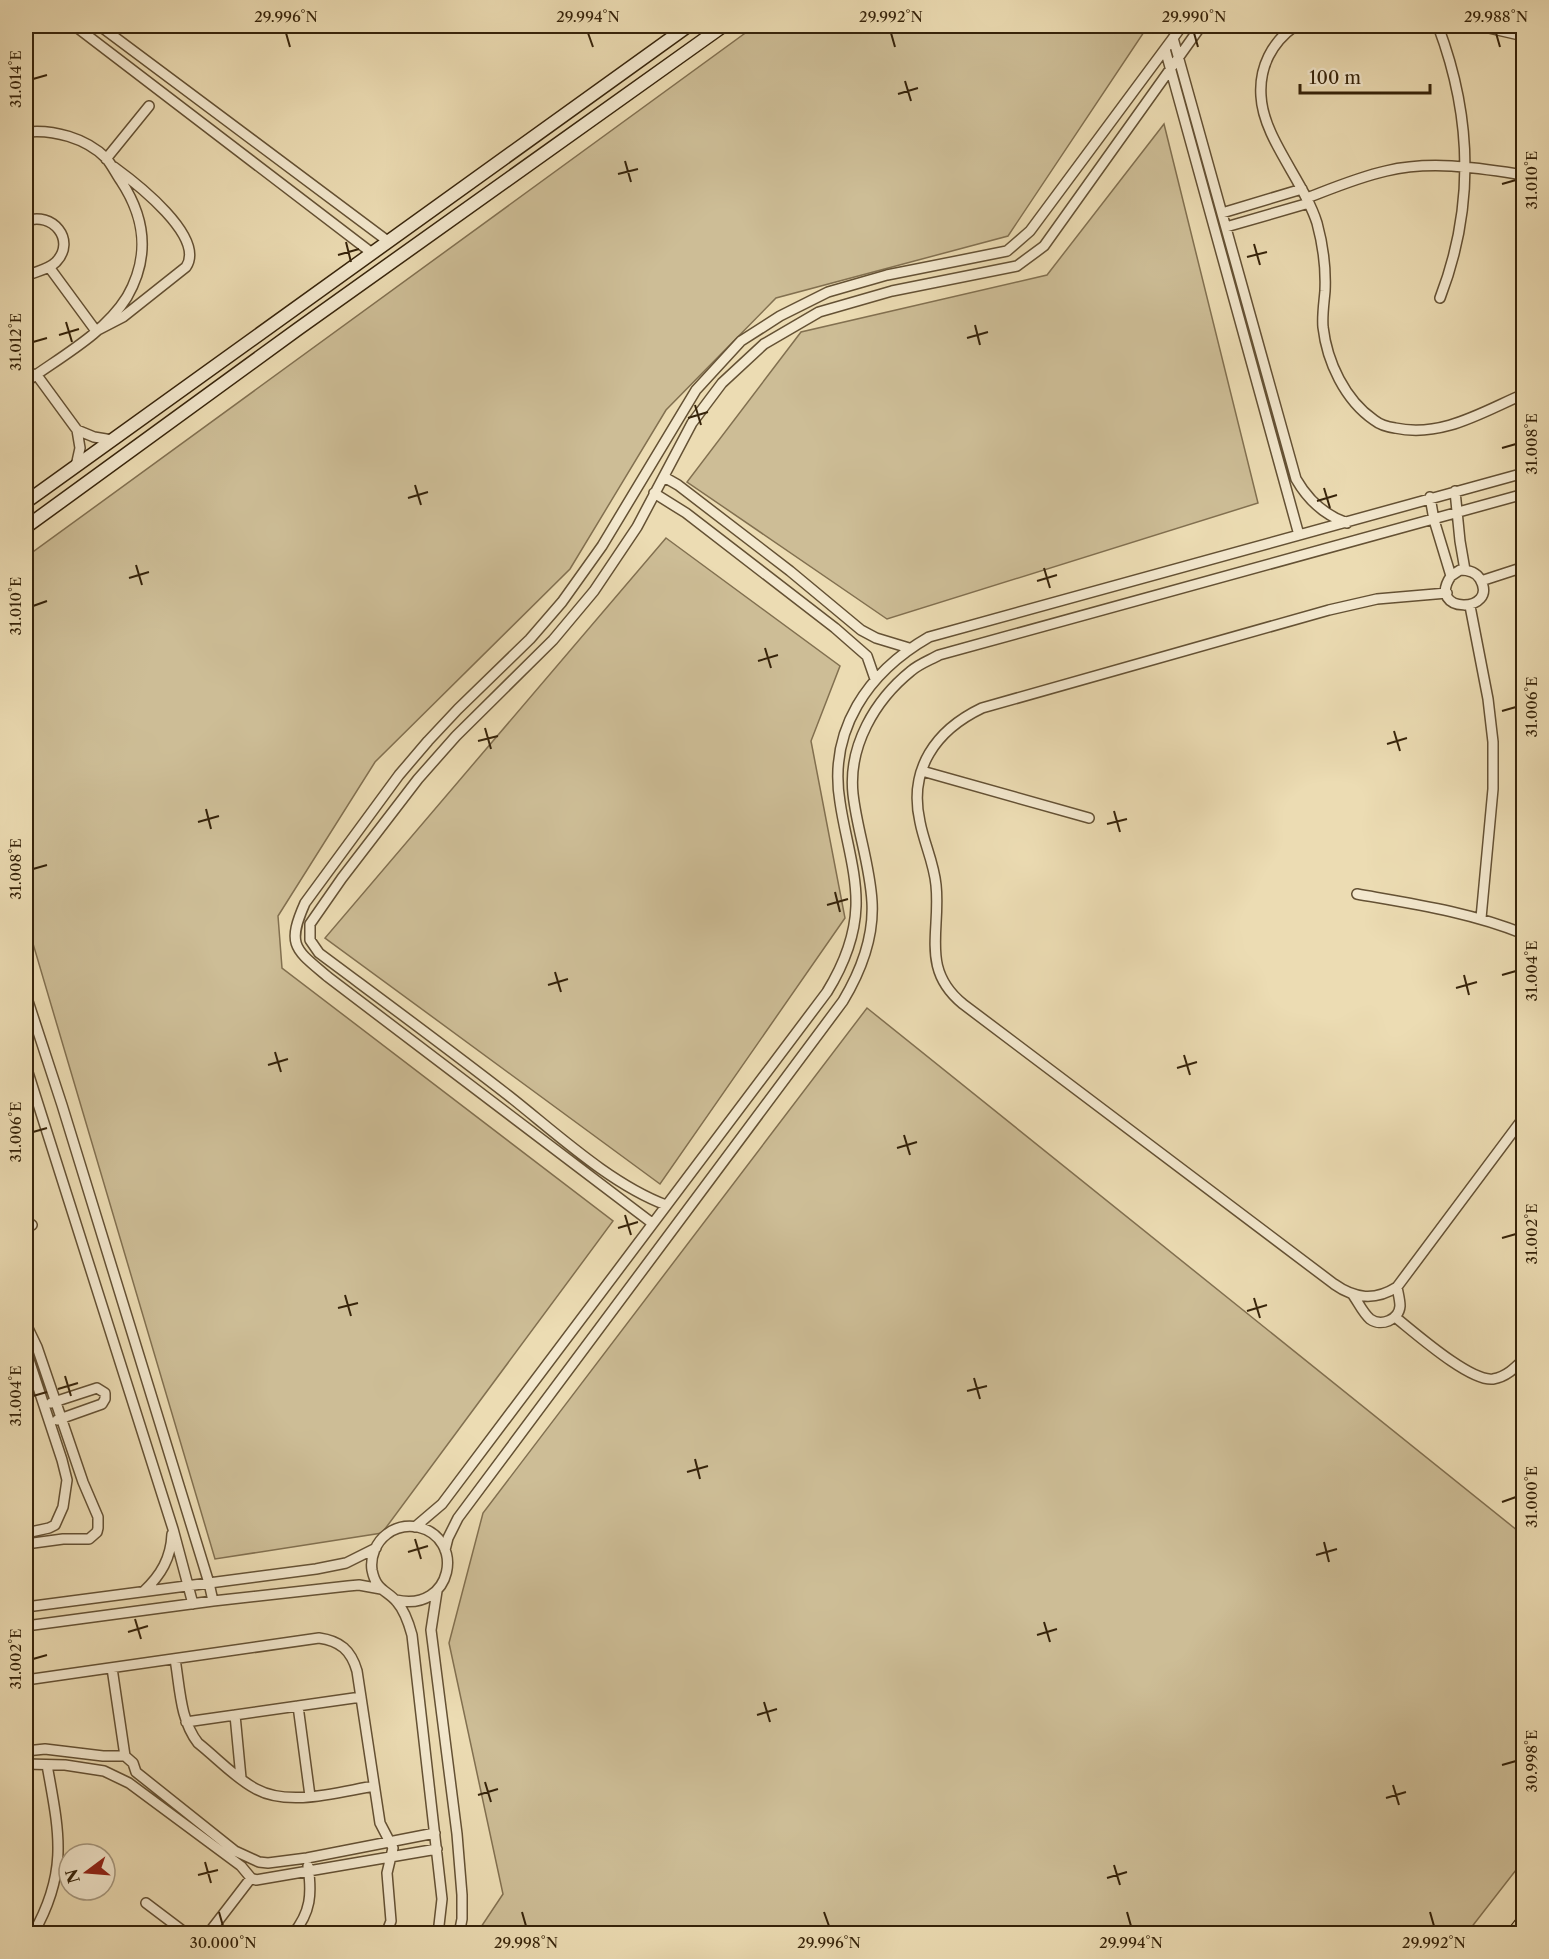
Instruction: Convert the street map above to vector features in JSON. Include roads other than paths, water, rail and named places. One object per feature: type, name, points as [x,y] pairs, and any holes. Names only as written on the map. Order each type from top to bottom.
[{"type":"street","points":[[75,26],[372,253]]},
{"type":"street","points":[[100,26],[388,242]]},
{"type":"street","points":[[26,502],[688,26]]},
{"type":"street","points":[[26,527],[723,26]]},
{"type":"street","points":[[652,1223],[328,977],[300,953],[295,939],[296,924],[305,903],[399,775],[458,708],[530,639],[562,602],[602,546],[696,390],[724,357],[741,341],[780,316],[828,292],[888,275],[1007,251],[1030,231],[1182,26]]},
{"type":"street","points":[[666,1205],[636,1192],[588,1158],[319,953],[313,946],[309,933],[310,924],[342,878],[418,780],[456,736],[553,640],[594,591],[637,527],[692,423],[722,383],[764,344],[819,312],[892,291],[1017,266],[1044,246],[1201,26]]},
{"type":"street","points":[[1294,26],[1276,42],[1269,55],[1264,68],[1260,94],[1265,120],[1306,196],[1322,245],[1325,268],[1323,327],[1326,345],[1339,379],[1350,395],[1375,422],[1406,430],[1438,429],[1453,425],[1523,394]]},
{"type":"street","points":[[1438,26],[1457,89],[1465,166],[1465,194],[1459,238],[1450,273],[1440,298]]},
{"type":"street","points":[[1480,26],[1524,36]]},
{"type":"street","points":[[1173,38],[1296,479],[1305,494],[1318,507],[1347,523]]},
{"type":"street","points":[[1165,49],[1299,535]]},
{"type":"street","points":[[108,161],[149,106]]},
{"type":"street","points":[[26,132],[54,133],[73,138],[90,147],[135,184],[176,223],[186,238],[190,255],[186,267],[123,317],[96,331]]},
{"type":"street","points":[[26,382],[96,331],[113,315],[126,298],[136,278],[143,236],[138,214],[129,194],[108,161]]},
{"type":"street","points":[[1226,227],[1306,196],[1387,170],[1426,165],[1465,166],[1524,175]]},
{"type":"street","points":[[1222,213],[1306,196]]},
{"type":"street","points":[[26,220],[44,219],[54,224],[61,233],[63,250],[58,260],[49,267],[26,276]]},
{"type":"street","points":[[49,267],[96,331]]},
{"type":"street","points":[[36,374],[77,429],[80,448],[76,466]]},
{"type":"street","points":[[77,429],[94,437],[112,440]]},
{"type":"street","points":[[415,1527],[442,1504],[827,992],[839,972],[854,929],[856,906],[855,883],[839,800],[838,764],[844,734],[857,705],[874,679],[909,648],[929,637],[1524,473]]},
{"type":"street","points":[[664,477],[678,485],[781,564],[861,630],[876,638],[909,648]]},
{"type":"street","points":[[1455,491],[1456,514],[1465,570]]},
{"type":"street","points":[[654,493],[686,513],[835,628],[867,656],[874,679]]},
{"type":"street","points":[[396,1600],[418,1602],[437,1591],[447,1572],[445,1550],[458,1518],[843,1001],[856,979],[866,955],[871,930],[872,904],[870,878],[853,793],[853,768],[864,730],[873,713],[891,689],[913,669],[939,655],[1524,494]]},
{"type":"street","points":[[1430,498],[1434,520],[1451,576]]},
{"type":"street","points":[[1481,581],[1524,567]]},
{"type":"street","points":[[1460,570],[1465,570],[1475,573],[1481,581],[1481,596],[1470,606],[1454,603],[1447,593],[1447,584],[1451,576],[1460,570]]},
{"type":"street","points":[[1447,593],[1353,603],[982,708],[965,716],[942,734],[933,746],[922,771],[917,798],[918,811],[936,882],[938,906],[934,953],[939,973],[955,998],[1334,1284],[1353,1295],[1376,1296],[1397,1287],[1524,1118]]},
{"type":"street","points":[[1470,606],[1488,699],[1493,741],[1493,789],[1481,918]]},
{"type":"street","points":[[922,771],[1089,818]]},
{"type":"street","points":[[1357,894],[1428,905],[1481,918],[1524,934]]},
{"type":"street","points":[[26,995],[62,1105],[213,1601]]},
{"type":"street","points":[[26,1066],[173,1528],[194,1604]]},
{"type":"street","points":[[1353,1295],[1369,1317],[1374,1321],[1385,1322],[1395,1317],[1400,1307],[1397,1287]]},
{"type":"street","points":[[1395,1317],[1464,1369],[1480,1378],[1500,1377],[1514,1369],[1524,1359]]},
{"type":"street","points":[[26,1324],[37,1347],[99,1522],[97,1532],[89,1539],[63,1539],[26,1544]]},
{"type":"street","points":[[26,1351],[67,1480],[65,1498],[58,1521],[63,1539]]},
{"type":"street","points":[[44,1406],[97,1388],[103,1390],[106,1396],[102,1404],[49,1423]]},
{"type":"street","points":[[26,1533],[49,1528],[58,1521]]},
{"type":"street","points":[[381,1589],[373,1574],[373,1556],[376,1548],[388,1533],[397,1528],[415,1527],[433,1534],[445,1550]]},
{"type":"street","points":[[144,1591],[154,1581],[168,1557],[173,1528]]},
{"type":"street","points":[[26,1607],[346,1563],[376,1548]]},
{"type":"street","points":[[26,1626],[348,1586],[369,1586],[381,1589],[396,1600],[409,1624],[412,1635],[442,1899],[438,1934]]},
{"type":"street","points":[[437,1591],[430,1630],[457,1837],[462,1895],[462,1919],[459,1934]]},
{"type":"street","points":[[26,1680],[319,1638],[332,1640],[344,1647],[353,1658],[361,1697],[380,1823],[393,1848],[387,1874],[391,1921],[386,1934]]},
{"type":"street","points":[[175,1659],[186,1722],[198,1743],[256,1789],[273,1796],[292,1798],[374,1786]]},
{"type":"street","points":[[112,1668],[125,1756]]},
{"type":"street","points":[[186,1722],[361,1697]]},
{"type":"street","points":[[298,1706],[310,1796]]},
{"type":"street","points":[[235,1715],[241,1778]]},
{"type":"street","points":[[26,1751],[45,1749],[103,1756],[125,1756],[134,1762],[136,1772],[235,1851],[251,1860],[268,1863],[307,1858],[389,1841],[436,1841]]},
{"type":"street","points":[[26,1764],[83,1767],[104,1771],[129,1783],[241,1866],[251,1878],[260,1880],[392,1857],[436,1841],[457,1837]]},
{"type":"street","points":[[33,1934],[45,1912],[54,1887],[58,1860],[59,1834],[47,1765]]},
{"type":"street","points":[[129,1783],[136,1772]]},
{"type":"street","points":[[292,1934],[304,1919],[310,1905],[307,1858]]},
{"type":"street","points":[[268,1863],[271,1877]]},
{"type":"street","points":[[208,1934],[251,1878]]},
{"type":"street","points":[[146,1903],[188,1934]]}]
